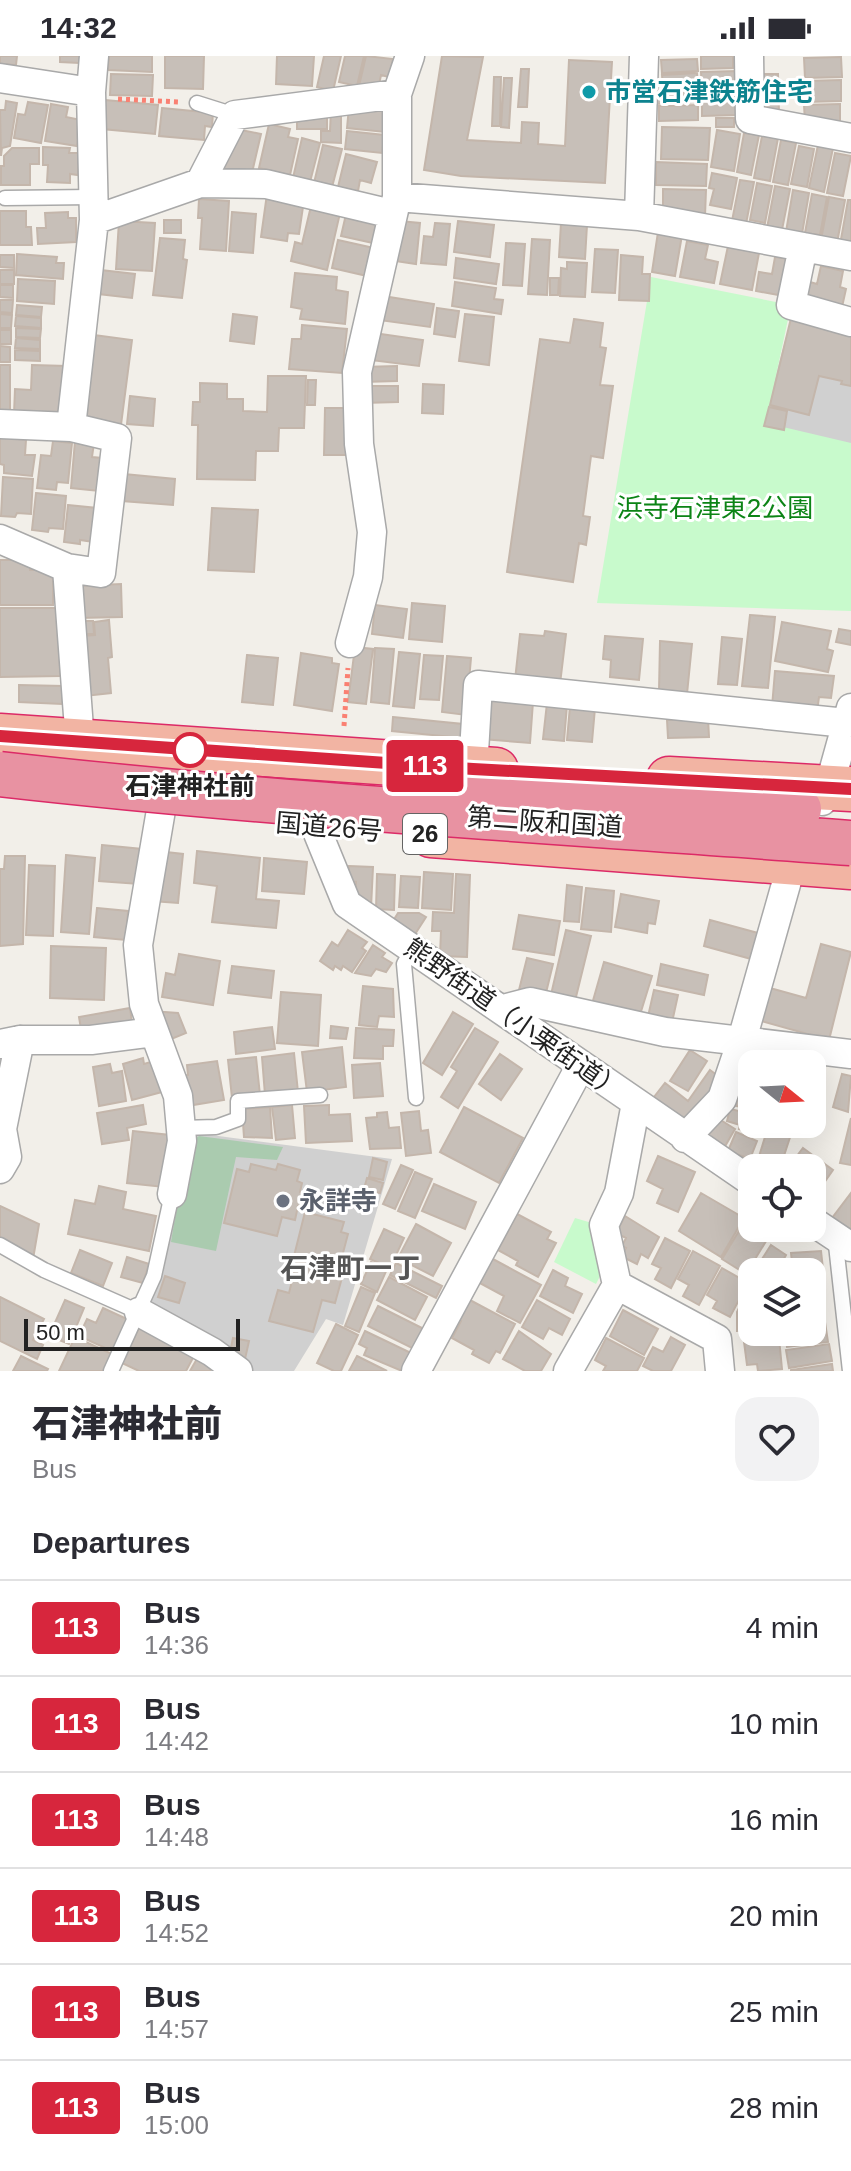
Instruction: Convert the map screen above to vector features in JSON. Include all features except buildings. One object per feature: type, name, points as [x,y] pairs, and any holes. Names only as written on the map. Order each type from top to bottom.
[{"type":"highway","points":[[0,736],[844,796]]},
{"type":"highway","name":"第二阪和国道","points":[[0,746],[342,777],[641,796],[844,796]]},
{"type":"highway","name":"第二阪和国道","points":[[0,774],[342,806],[851,843]]},
{"type":"highway","name":"国道26号","points":[[0,793],[315,826],[851,867]]},
{"type":"street","points":[[71,427],[93,208],[91,95],[94,56]]},
{"type":"street","points":[[350,643],[368,577],[372,532],[359,444],[357,372],[394,205],[397,94],[410,56]]},
{"type":"street","points":[[639,216],[644,56]]},
{"type":"street","points":[[749,56],[750,119],[851,138]]},
{"type":"street","points":[[0,78],[91,95]]},
{"type":"street","points":[[200,183],[235,115],[397,94]]},
{"type":"street","points":[[93,208],[200,183],[266,184],[394,205],[639,216],[851,256]]},
{"type":"street","points":[[803,247],[791,305],[851,322]]},
{"type":"street","points":[[0,424],[71,427],[117,438],[101,573],[67,568],[0,539]]},
{"type":"street","points":[[67,568],[80,742]]},
{"type":"street","points":[[473,769],[478,685],[848,716],[844,796],[792,863],[722,1099],[685,1138]]},
{"type":"street","points":[[161,810],[138,945],[144,1004],[178,1096],[182,1141],[172,1194]]},
{"type":"street","name":"熊野街道（小栗街道）","points":[[315,826],[347,904],[738,1173]]},
{"type":"street","points":[[503,1009],[530,1002],[665,1032],[851,1054]]},
{"type":"street","points":[[0,1169],[7,1157],[2,1129],[10,1042],[91,1040],[154,1032]]},
{"type":"street","points":[[416,1371],[581,1065]]},
{"type":"street","points":[[568,1371],[617,1285],[604,1225],[619,1193],[636,1103]]},
{"type":"street","points":[[617,1285],[717,1339],[720,1371]]},
{"type":"street","points":[[139,1312],[212,1352],[238,1371]]},
{"type":"lane","points":[[197,103],[235,115]]},
{"type":"lane","points":[[5,198],[93,208]]},
{"type":"lane","points":[[413,948],[404,964],[416,1098]]},
{"type":"lane","points":[[181,1128],[216,1127],[238,1119],[238,1101],[320,1095]]},
{"type":"lane","points":[[111,1371],[154,1276],[172,1194]]},
{"type":"lane","points":[[833,1235],[850,1371]]},
{"type":"lane","points":[[0,1245],[44,1270],[139,1312]]},
{"type":"path","points":[[91,95],[197,103]]},
{"type":"path","points":[[341,760],[350,643]]},
{"type":"shaded area","points":[[793,310],[851,327],[851,455],[760,436]]},
{"type":"shaded area","points":[[196,1133],[392,1159],[343,1325],[326,1319],[294,1371],[245,1371],[143,1310],[163,1274],[186,1142]]},
{"type":"green space","name":"浜寺石津東2公園","points":[[651,277],[791,305],[766,423],[851,443],[851,611],[597,603]]},
{"type":"green space","points":[[199,1136],[283,1147],[277,1160],[236,1157],[216,1251],[171,1242],[187,1144]]},
{"type":"green space","points":[[575,1218],[592,1223],[603,1270],[596,1284],[554,1262]]},
{"type":"bus line","name":"113","points":[[0,736],[473,769],[851,789]]},
{"type":"place","name":"市営石津鉄筋住宅","points":[[589,92]]},
{"type":"place","name":"石津神社前","points":[[190,750]]},
{"type":"place","name":"永詳寺","points":[[283,1201]]},
{"type":"district","name":"石津町一丁","points":[[350,1268]]}]
